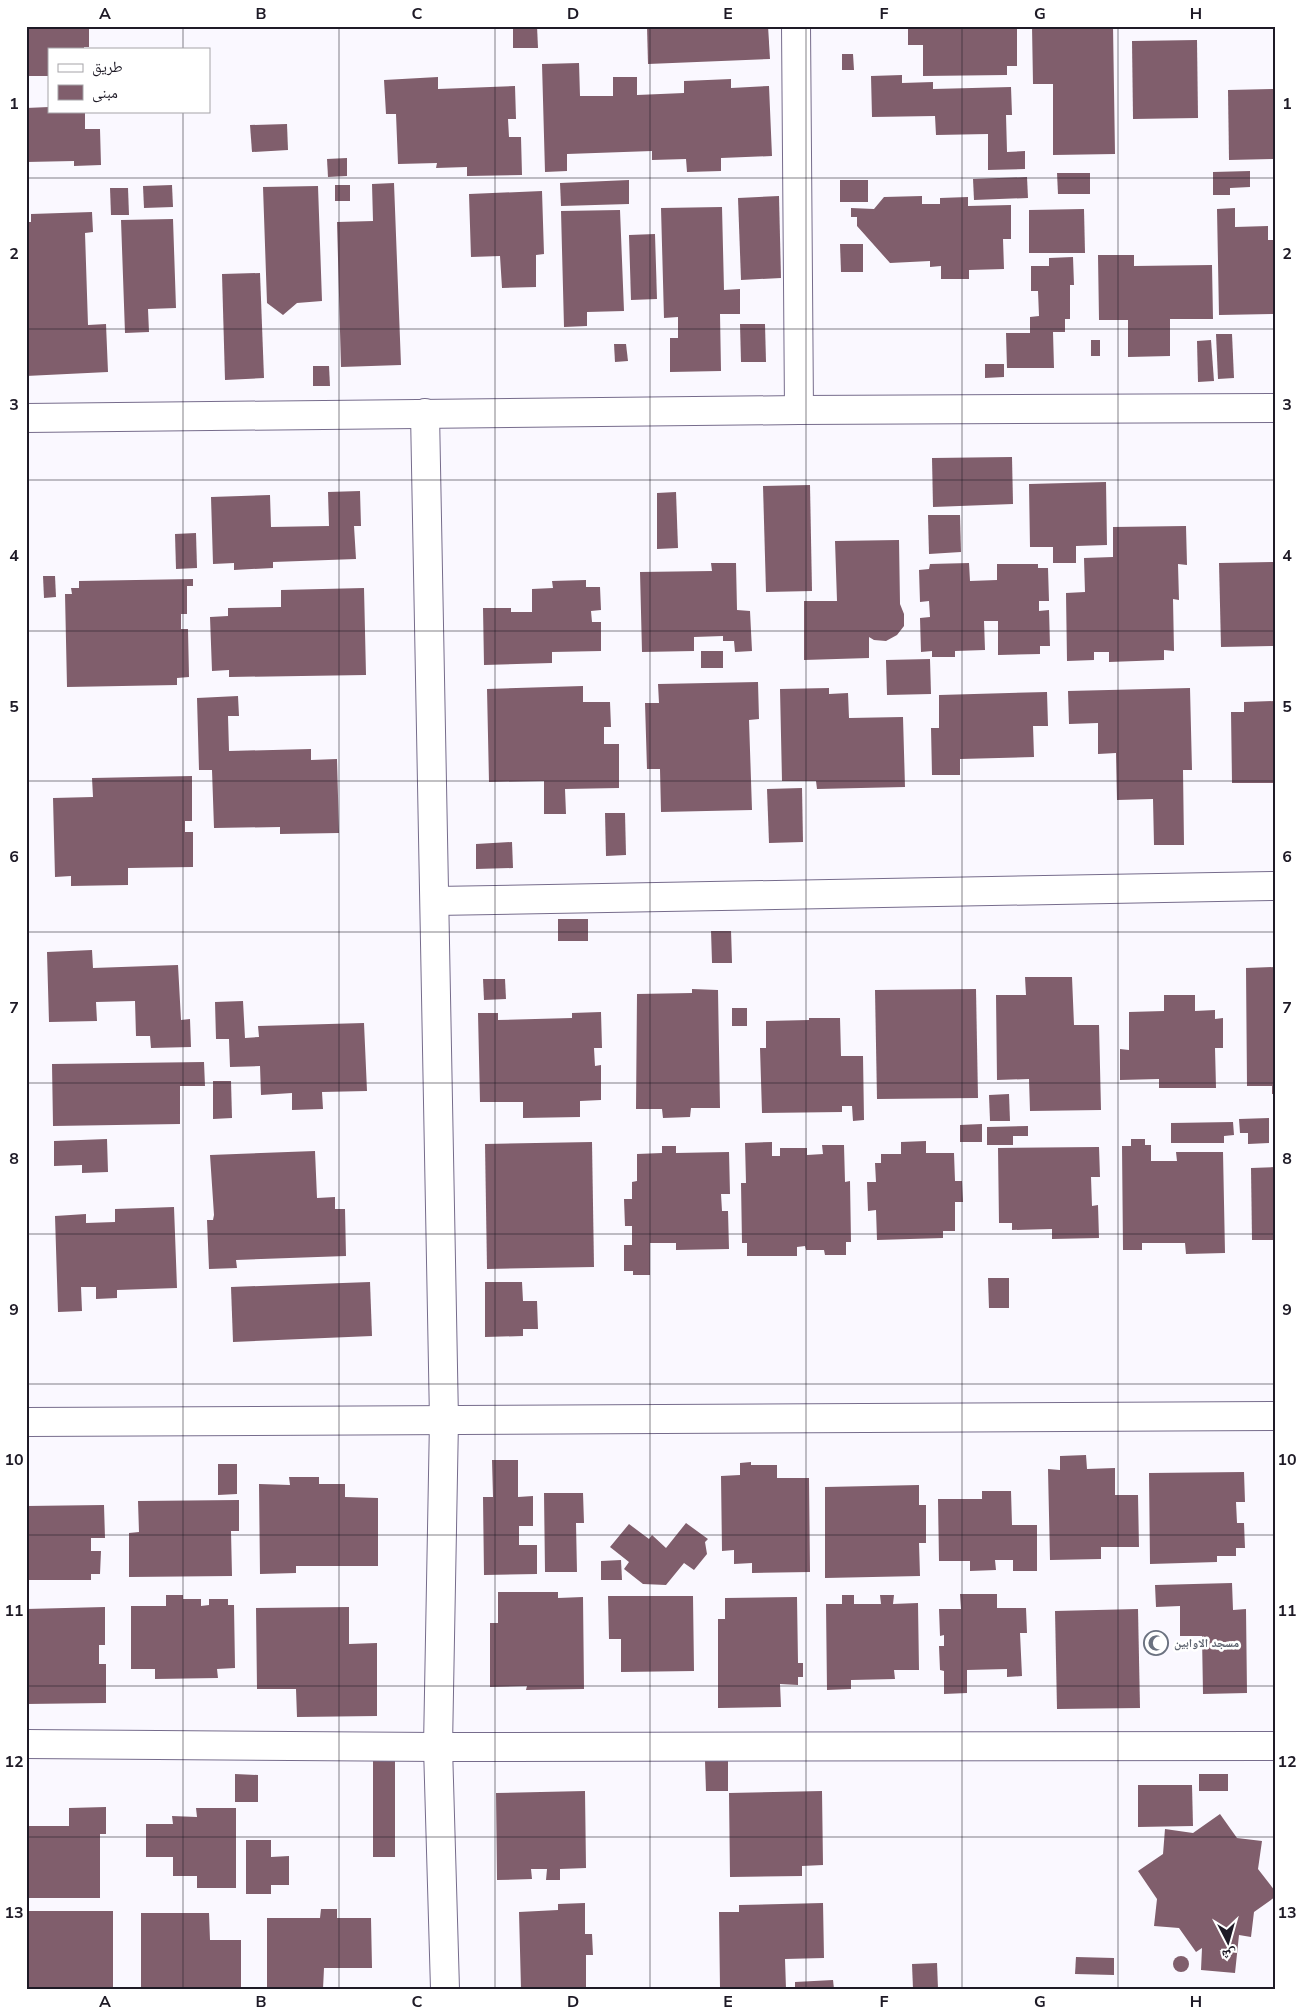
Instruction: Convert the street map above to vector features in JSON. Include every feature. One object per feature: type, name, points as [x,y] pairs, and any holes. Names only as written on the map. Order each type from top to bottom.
[{"type":"street","points":[[796,26],[799,410]]},
{"type":"street","points":[[26,418],[799,410],[1275,408]]},
{"type":"street","points":[[425,414],[444,1420],[438,1747],[445,1989]]},
{"type":"street","points":[[435,901],[1275,886]]},
{"type":"street","points":[[26,1422],[1275,1416]]},
{"type":"street","points":[[26,1744],[438,1747],[1275,1746]]},
{"type":"building","points":[[26,26],[89,26],[89,47],[48,48],[48,76],[26,76]]},
{"type":"building","points":[[513,26],[537,26],[538,48],[513,48]]},
{"type":"building","points":[[647,26],[768,26],[770,59],[648,64]]},
{"type":"building","points":[[908,26],[1017,26],[1017,66],[1007,66],[1007,75],[923,76],[923,45],[908,45]]},
{"type":"building","points":[[1032,26],[1113,26],[1115,154],[1053,155],[1053,84],[1033,84]]},
{"type":"building","points":[[1197,40],[1198,118],[1133,119],[1132,41]]},
{"type":"building","points":[[842,54],[853,54],[854,70],[842,70]]},
{"type":"building","points":[[579,63],[580,96],[613,96],[613,77],[637,77],[637,95],[684,93],[684,81],[731,79],[731,88],[769,86],[772,156],[721,158],[721,171],[687,172],[686,159],[652,160],[652,151],[567,154],[567,171],[545,172],[542,64]]},
{"type":"building","points":[[902,75],[902,83],[933,82],[933,89],[1011,87],[1012,115],[1006,115],[1007,152],[1025,151],[1025,169],[988,170],[988,134],[936,135],[935,116],[872,117],[871,76]]},
{"type":"building","points":[[438,77],[438,89],[515,86],[516,119],[508,119],[509,137],[521,137],[522,175],[467,176],[467,167],[436,168],[437,163],[398,164],[396,114],[386,114],[384,80]]},
{"type":"building","points":[[1275,89],[1275,159],[1229,160],[1228,90]]},
{"type":"building","points":[[48,107],[48,112],[85,112],[85,129],[100,129],[101,165],[74,166],[74,161],[26,162],[26,108]]},
{"type":"building","points":[[287,124],[288,150],[252,152],[250,125]]},
{"type":"building","points":[[347,158],[347,176],[328,177],[327,159]]},
{"type":"building","points":[[1250,171],[1250,187],[1230,188],[1230,195],[1213,195],[1213,172]]},
{"type":"building","points":[[1057,173],[1090,173],[1090,194],[1058,194]]},
{"type":"building","points":[[1027,177],[1028,198],[974,200],[973,179]]},
{"type":"building","points":[[629,180],[629,204],[561,206],[560,183]]},
{"type":"building","points":[[840,180],[868,180],[868,202],[840,202]]},
{"type":"building","points":[[394,183],[401,365],[341,367],[337,222],[373,221],[372,184]]},
{"type":"building","points":[[172,185],[173,207],[144,208],[143,186]]},
{"type":"building","points":[[335,185],[350,185],[350,201],[335,201]]},
{"type":"building","points":[[318,186],[322,301],[297,303],[283,315],[267,303],[263,187]]},
{"type":"building","points":[[110,188],[128,188],[129,215],[111,215]]},
{"type":"building","points":[[542,191],[544,254],[536,255],[536,287],[502,288],[500,256],[471,257],[469,194]]},
{"type":"building","points":[[779,196],[781,278],[741,280],[738,198]]},
{"type":"building","points":[[922,196],[922,204],[940,204],[940,198],[968,197],[968,206],[1011,205],[1011,239],[1003,239],[1004,269],[969,270],[969,279],[941,279],[941,266],[930,267],[930,261],[890,263],[857,226],[857,217],[851,217],[851,208],[874,209],[884,197]]},
{"type":"building","points":[[722,207],[724,290],[740,289],[740,314],[720,314],[721,371],[670,372],[670,338],[678,338],[678,317],[664,318],[661,208]]},
{"type":"building","points":[[1235,208],[1235,227],[1268,226],[1268,240],[1275,240],[1274,314],[1219,315],[1217,209]]},
{"type":"building","points":[[1084,209],[1085,253],[1029,253],[1029,210]]},
{"type":"building","points":[[620,210],[624,311],[587,312],[587,326],[564,327],[561,211]]},
{"type":"building","points":[[92,212],[93,232],[85,233],[88,325],[106,324],[108,372],[26,376],[26,222],[31,222],[31,214]]},
{"type":"building","points":[[173,219],[176,308],[148,309],[149,332],[125,333],[121,220]]},
{"type":"building","points":[[655,234],[657,299],[631,300],[629,235]]},
{"type":"building","points":[[840,244],[863,244],[863,272],[841,272]]},
{"type":"building","points":[[1098,255],[1134,255],[1134,266],[1212,265],[1213,319],[1170,319],[1170,356],[1128,357],[1128,320],[1099,320]]},
{"type":"building","points":[[1073,257],[1074,285],[1070,285],[1070,319],[1065,319],[1065,332],[1053,332],[1054,368],[1007,368],[1006,333],[1030,333],[1030,317],[1039,316],[1038,291],[1031,291],[1031,266],[1049,266],[1049,258]]},
{"type":"building","points":[[260,273],[264,378],[225,380],[222,274]]},
{"type":"building","points":[[740,324],[765,324],[766,362],[741,362]]},
{"type":"building","points":[[1216,334],[1232,334],[1234,378],[1218,379]]},
{"type":"building","points":[[1091,340],[1100,340],[1100,356],[1091,356]]},
{"type":"building","points":[[1211,340],[1214,381],[1198,382],[1197,341]]},
{"type":"building","points":[[614,344],[626,344],[628,361],[615,362]]},
{"type":"building","points":[[985,364],[1004,364],[1004,377],[985,378]]},
{"type":"building","points":[[313,366],[329,366],[330,386],[313,386]]},
{"type":"building","points":[[1012,457],[1013,504],[933,507],[932,458]]},
{"type":"building","points":[[1106,482],[1107,545],[1076,546],[1076,563],[1053,563],[1053,547],[1030,547],[1029,484]]},
{"type":"building","points":[[810,485],[812,591],[766,592],[763,486]]},
{"type":"building","points":[[360,491],[361,526],[354,526],[356,559],[273,562],[273,568],[234,570],[234,563],[213,564],[211,497],[270,495],[271,527],[329,526],[328,492]]},
{"type":"building","points":[[676,492],[678,548],[657,549],[657,493]]},
{"type":"building","points":[[928,515],[960,515],[961,552],[929,554]]},
{"type":"building","points":[[1186,526],[1187,565],[1178,564],[1179,600],[1173,599],[1174,651],[1164,650],[1164,660],[1109,662],[1109,652],[1094,652],[1094,660],[1067,661],[1066,593],[1085,592],[1084,558],[1113,557],[1113,527]]},
{"type":"building","points":[[196,533],[197,568],[176,569],[175,534]]},
{"type":"building","points":[[899,540],[900,604],[904,614],[904,626],[897,635],[886,641],[874,640],[869,637],[869,658],[804,660],[804,601],[837,601],[835,541]]},
{"type":"building","points":[[1275,562],[1275,646],[1221,647],[1219,563]]},
{"type":"building","points":[[711,563],[736,563],[737,610],[750,611],[752,651],[735,652],[734,641],[723,641],[723,636],[694,637],[694,651],[642,652],[640,572],[712,571]]},
{"type":"building","points":[[969,563],[970,581],[997,580],[997,564],[1038,564],[1038,568],[1048,568],[1049,601],[1039,601],[1039,611],[1049,610],[1050,646],[1040,646],[1040,654],[998,655],[998,621],[984,621],[985,650],[955,651],[955,657],[932,657],[932,651],[921,652],[920,618],[930,617],[929,601],[920,602],[919,570],[929,569],[930,564]]},
{"type":"building","points":[[43,576],[55,576],[56,597],[44,598]]},
{"type":"building","points":[[193,579],[193,586],[187,586],[187,614],[181,614],[181,629],[188,629],[189,677],[177,678],[177,685],[67,687],[65,594],[72,594],[71,588],[79,588],[79,581]]},
{"type":"building","points":[[586,580],[586,587],[600,587],[601,610],[591,611],[592,622],[601,622],[601,651],[552,652],[552,663],[484,665],[483,608],[511,608],[511,612],[532,612],[532,589],[553,588],[552,581]]},
{"type":"building","points":[[364,588],[366,675],[229,677],[229,670],[212,671],[210,617],[228,616],[228,608],[281,607],[281,590]]},
{"type":"building","points":[[701,651],[723,651],[723,668],[701,668]]},
{"type":"building","points":[[930,659],[931,694],[887,695],[886,660]]},
{"type":"building","points":[[758,682],[759,719],[749,720],[752,810],[661,812],[660,769],[647,769],[645,703],[659,703],[658,684]]},
{"type":"building","points":[[583,686],[583,702],[610,702],[611,727],[604,727],[604,744],[619,744],[619,788],[565,789],[566,814],[544,814],[544,781],[489,782],[487,689]]},
{"type":"building","points":[[829,688],[829,694],[848,693],[849,718],[903,717],[905,787],[817,789],[816,781],[782,781],[780,689]]},
{"type":"building","points":[[1190,688],[1192,770],[1183,770],[1184,845],[1154,845],[1153,799],[1117,800],[1116,753],[1098,754],[1098,723],[1069,724],[1068,691]]},
{"type":"building","points":[[1047,692],[1048,726],[1033,726],[1034,757],[960,759],[960,775],[932,775],[931,728],[939,728],[939,695]]},
{"type":"building","points":[[238,696],[239,716],[228,716],[229,751],[311,749],[311,760],[337,759],[339,833],[280,834],[280,827],[214,828],[212,770],[199,770],[197,698]]},
{"type":"building","points":[[1275,701],[1275,783],[1232,783],[1231,712],[1244,712],[1244,702]]},
{"type":"building","points":[[192,776],[192,821],[185,821],[185,832],[193,832],[193,867],[128,868],[128,885],[71,886],[71,876],[55,877],[53,798],[93,797],[92,778]]},
{"type":"building","points":[[802,788],[803,842],[769,843],[767,789]]},
{"type":"building","points":[[605,813],[625,813],[626,855],[606,856]]},
{"type":"building","points":[[512,842],[513,868],[476,869],[476,844]]},
{"type":"building","points":[[558,919],[588,919],[588,941],[558,941]]},
{"type":"building","points":[[711,931],[731,931],[732,963],[712,963]]},
{"type":"building","points":[[92,950],[93,968],[178,965],[181,1020],[190,1019],[191,1047],[151,1048],[150,1036],[136,1036],[135,1001],[96,1002],[97,1021],[49,1022],[47,952]]},
{"type":"building","points":[[1275,967],[1275,1094],[1272,1094],[1272,1086],[1247,1086],[1246,968]]},
{"type":"building","points":[[1025,977],[1072,977],[1074,1025],[1099,1025],[1101,1110],[1030,1111],[1029,1079],[997,1080],[996,995],[1026,995]]},
{"type":"building","points":[[483,979],[505,979],[506,999],[484,1000]]},
{"type":"building","points":[[692,989],[718,990],[720,1108],[691,1108],[690,1117],[663,1118],[662,1109],[636,1109],[637,994],[692,993]]},
{"type":"building","points":[[976,989],[978,1098],[877,1099],[875,990]]},
{"type":"building","points":[[1164,995],[1195,995],[1195,1011],[1215,1010],[1215,1019],[1223,1018],[1223,1048],[1215,1048],[1216,1088],[1159,1088],[1159,1079],[1120,1080],[1120,1049],[1129,1050],[1129,1012],[1164,1011]]},
{"type":"building","points":[[243,1001],[245,1038],[259,1037],[258,1026],[364,1023],[367,1091],[322,1092],[323,1109],[292,1110],[292,1093],[261,1095],[260,1066],[230,1067],[229,1039],[216,1039],[215,1002]]},
{"type":"building","points":[[732,1008],[747,1008],[747,1026],[732,1026]]},
{"type":"building","points":[[601,1012],[602,1048],[594,1048],[595,1066],[601,1065],[601,1100],[580,1101],[580,1117],[523,1118],[523,1102],[480,1102],[478,1013],[498,1013],[498,1020],[572,1018],[572,1013]]},
{"type":"building","points":[[809,1018],[840,1018],[841,1056],[863,1056],[864,1120],[853,1121],[852,1106],[842,1106],[842,1112],[762,1113],[760,1048],[766,1048],[766,1021],[809,1020]]},
{"type":"building","points":[[204,1062],[205,1086],[180,1086],[180,1124],[53,1126],[52,1064]]},
{"type":"building","points":[[213,1081],[231,1081],[232,1118],[213,1119]]},
{"type":"building","points":[[1009,1094],[1010,1121],[990,1121],[989,1095]]},
{"type":"building","points":[[1269,1118],[1269,1143],[1248,1144],[1248,1133],[1240,1133],[1239,1119]]},
{"type":"building","points":[[1233,1122],[1234,1135],[1224,1136],[1224,1143],[1171,1143],[1171,1123]]},
{"type":"building","points":[[982,1124],[982,1142],[960,1142],[960,1125]]},
{"type":"building","points":[[1028,1126],[1028,1136],[1013,1136],[1013,1145],[987,1145],[987,1127]]},
{"type":"building","points":[[107,1139],[108,1172],[82,1173],[82,1165],[54,1166],[54,1141]]},
{"type":"building","points":[[1131,1139],[1145,1139],[1145,1145],[1151,1145],[1151,1161],[1177,1161],[1176,1152],[1223,1152],[1225,1253],[1186,1254],[1185,1243],[1142,1243],[1142,1250],[1123,1250],[1122,1146],[1131,1146]]},
{"type":"building","points":[[926,1141],[926,1153],[954,1153],[955,1181],[962,1181],[963,1202],[955,1202],[955,1231],[943,1231],[943,1238],[877,1240],[876,1210],[868,1211],[867,1182],[876,1182],[875,1163],[881,1163],[881,1154],[901,1154],[901,1142]]},
{"type":"building","points":[[592,1142],[594,1267],[487,1269],[485,1144]]},
{"type":"building","points":[[772,1142],[772,1156],[780,1156],[780,1148],[807,1148],[807,1155],[823,1154],[822,1145],[844,1145],[845,1182],[850,1181],[851,1242],[846,1242],[846,1255],[825,1255],[824,1250],[806,1250],[805,1246],[797,1247],[797,1256],[747,1256],[747,1243],[742,1243],[741,1183],[746,1183],[745,1143]]},
{"type":"building","points":[[662,1146],[676,1146],[676,1153],[729,1152],[730,1194],[721,1194],[722,1211],[728,1211],[729,1249],[676,1250],[676,1243],[650,1243],[650,1275],[633,1275],[633,1271],[624,1271],[624,1245],[632,1245],[632,1226],[625,1226],[624,1199],[632,1199],[632,1182],[637,1181],[637,1154],[662,1153]]},
{"type":"building","points":[[1099,1147],[1100,1177],[1091,1177],[1092,1206],[1098,1205],[1099,1238],[1052,1239],[1052,1229],[1012,1230],[1012,1223],[999,1223],[998,1148]]},
{"type":"building","points":[[315,1151],[317,1198],[335,1197],[335,1209],[345,1209],[346,1256],[236,1260],[237,1268],[209,1269],[207,1220],[213,1220],[214,1215],[210,1155]]},
{"type":"building","points":[[1275,1167],[1275,1240],[1252,1240],[1251,1168]]},
{"type":"building","points":[[174,1207],[177,1288],[117,1290],[117,1298],[96,1299],[96,1287],[81,1287],[82,1311],[58,1312],[55,1216],[86,1214],[86,1223],[115,1222],[115,1209]]},
{"type":"building","points":[[988,1278],[1009,1278],[1009,1308],[989,1308]]},
{"type":"building","points":[[370,1282],[372,1336],[233,1342],[231,1287]]},
{"type":"building","points":[[485,1282],[522,1282],[523,1301],[537,1301],[538,1329],[523,1329],[523,1336],[485,1337]]},
{"type":"building","points":[[1086,1455],[1087,1469],[1115,1468],[1115,1495],[1138,1495],[1139,1547],[1101,1547],[1101,1559],[1050,1560],[1048,1469],[1060,1470],[1060,1456]]},
{"type":"building","points":[[492,1460],[518,1460],[518,1497],[533,1496],[533,1526],[519,1526],[519,1545],[537,1545],[537,1574],[484,1575],[483,1497],[493,1497]]},
{"type":"building","points":[[751,1462],[751,1465],[777,1465],[777,1478],[809,1478],[810,1572],[752,1573],[752,1563],[734,1564],[734,1550],[722,1551],[721,1476],[740,1475],[740,1463]]},
{"type":"building","points":[[218,1464],[237,1464],[237,1494],[218,1495]]},
{"type":"building","points":[[1244,1472],[1245,1502],[1236,1502],[1237,1523],[1244,1523],[1245,1548],[1236,1548],[1236,1556],[1217,1556],[1217,1562],[1150,1564],[1149,1473]]},
{"type":"building","points":[[289,1477],[319,1477],[319,1484],[345,1484],[345,1497],[378,1498],[378,1566],[296,1566],[296,1573],[260,1574],[259,1484],[290,1485]]},
{"type":"building","points":[[919,1485],[919,1505],[926,1505],[926,1543],[919,1543],[920,1576],[825,1578],[825,1487]]},
{"type":"building","points":[[982,1491],[1011,1491],[1012,1525],[1037,1525],[1037,1571],[1013,1571],[1013,1560],[995,1560],[996,1570],[970,1571],[970,1561],[939,1561],[938,1499],[982,1499]]},
{"type":"building","points":[[544,1493],[583,1493],[584,1523],[576,1523],[577,1572],[545,1572]]},
{"type":"building","points":[[239,1500],[239,1531],[231,1531],[232,1576],[129,1577],[129,1533],[139,1532],[138,1501]]},
{"type":"building","points":[[104,1505],[105,1538],[91,1538],[91,1551],[101,1551],[100,1574],[91,1574],[91,1580],[26,1580],[26,1506]]},
{"type":"building","points":[[686,1523],[708,1539],[705,1542],[707,1554],[694,1570],[684,1563],[666,1585],[643,1584],[624,1569],[629,1562],[610,1547],[629,1524],[649,1539],[652,1535],[666,1548]]},
{"type":"building","points":[[621,1560],[622,1580],[601,1580],[601,1561]]},
{"type":"building","points":[[1232,1583],[1233,1610],[1246,1609],[1247,1693],[1203,1694],[1202,1636],[1180,1636],[1180,1606],[1156,1607],[1155,1585]]},
{"type":"building","points":[[498,1592],[558,1592],[558,1598],[583,1597],[584,1689],[526,1690],[527,1686],[490,1687],[490,1623],[498,1623]]},
{"type":"building","points":[[960,1594],[997,1594],[997,1608],[1026,1608],[1027,1633],[1020,1633],[1022,1676],[1007,1677],[1007,1669],[967,1670],[967,1693],[944,1694],[944,1671],[940,1670],[939,1646],[944,1646],[944,1635],[940,1636],[939,1609],[961,1609]]},
{"type":"building","points":[[166,1595],[183,1595],[183,1599],[201,1599],[201,1606],[209,1605],[209,1599],[228,1599],[228,1605],[234,1605],[235,1668],[217,1669],[218,1678],[155,1679],[155,1669],[131,1669],[131,1606],[166,1606]]},
{"type":"building","points":[[842,1595],[854,1595],[854,1604],[881,1604],[880,1595],[894,1595],[893,1604],[918,1603],[919,1670],[894,1670],[895,1679],[851,1680],[851,1689],[827,1690],[826,1604],[842,1604]]},
{"type":"building","points":[[608,1596],[693,1596],[694,1671],[621,1672],[621,1639],[609,1639]]},
{"type":"building","points":[[797,1597],[798,1663],[803,1663],[803,1677],[798,1677],[798,1685],[780,1684],[781,1707],[718,1708],[718,1619],[725,1619],[725,1598]]},
{"type":"building","points":[[105,1607],[105,1645],[99,1645],[99,1664],[106,1664],[106,1703],[26,1704],[26,1609]]},
{"type":"building","points":[[349,1607],[349,1644],[377,1643],[377,1716],[297,1717],[296,1689],[257,1689],[256,1608]]},
{"type":"building","points":[[1138,1609],[1140,1708],[1057,1709],[1055,1611]]},
{"type":"building","points":[[373,1760],[395,1760],[395,1857],[373,1857]]},
{"type":"building","points":[[705,1761],[728,1761],[728,1791],[706,1791]]},
{"type":"building","points":[[235,1774],[258,1775],[258,1802],[235,1802]]},
{"type":"building","points":[[1199,1774],[1228,1774],[1228,1791],[1199,1791]]},
{"type":"building","points":[[1138,1785],[1192,1785],[1193,1826],[1138,1827]]},
{"type":"building","points":[[585,1791],[586,1868],[560,1869],[560,1880],[546,1880],[547,1869],[531,1869],[532,1879],[497,1880],[496,1793]]},
{"type":"building","points":[[822,1791],[823,1865],[802,1866],[802,1876],[730,1877],[729,1793]]},
{"type":"building","points":[[106,1807],[106,1834],[100,1834],[100,1898],[26,1898],[26,1826],[69,1826],[69,1808]]},
{"type":"building","points":[[196,1808],[236,1808],[236,1888],[197,1888],[197,1876],[173,1876],[173,1857],[146,1857],[146,1824],[173,1824],[172,1816],[197,1817]]},
{"type":"building","points":[[1220,1814],[1237,1838],[1262,1841],[1258,1869],[1275,1891],[1275,1897],[1254,1912],[1251,1937],[1239,1935],[1235,1973],[1201,1970],[1202,1948],[1196,1952],[1179,1928],[1154,1926],[1157,1899],[1138,1871],[1163,1854],[1165,1829],[1193,1833]]},
{"type":"building","points":[[246,1840],[271,1840],[271,1857],[289,1856],[289,1885],[271,1885],[271,1894],[246,1894]]},
{"type":"building","points":[[585,1903],[585,1934],[592,1934],[593,1955],[586,1955],[586,1989],[521,1989],[519,1912],[558,1910],[558,1904]]},
{"type":"building","points":[[823,1903],[824,1958],[785,1959],[786,1989],[720,1989],[719,1912],[739,1912],[739,1905]]},
{"type":"building","points":[[321,1909],[337,1909],[337,1918],[371,1918],[372,1968],[324,1968],[323,1989],[267,1989],[267,1918],[320,1918]]},
{"type":"building","points":[[26,1911],[113,1911],[113,1988],[26,1989]]},
{"type":"building","points":[[141,1913],[209,1913],[210,1940],[241,1940],[241,1989],[141,1989]]},
{"type":"building","points":[[1181,1956],[1189,1964],[1181,1972],[1173,1964]]},
{"type":"building","points":[[1076,1957],[1114,1958],[1114,1975],[1075,1974]]},
{"type":"building","points":[[937,1963],[938,1989],[913,1989],[912,1964]]},
{"type":"building","points":[[833,1980],[834,1989],[795,1989],[795,1982]]},
{"type":"place","name":"مسجد الاوابين","points":[[1156,1643]]}]
